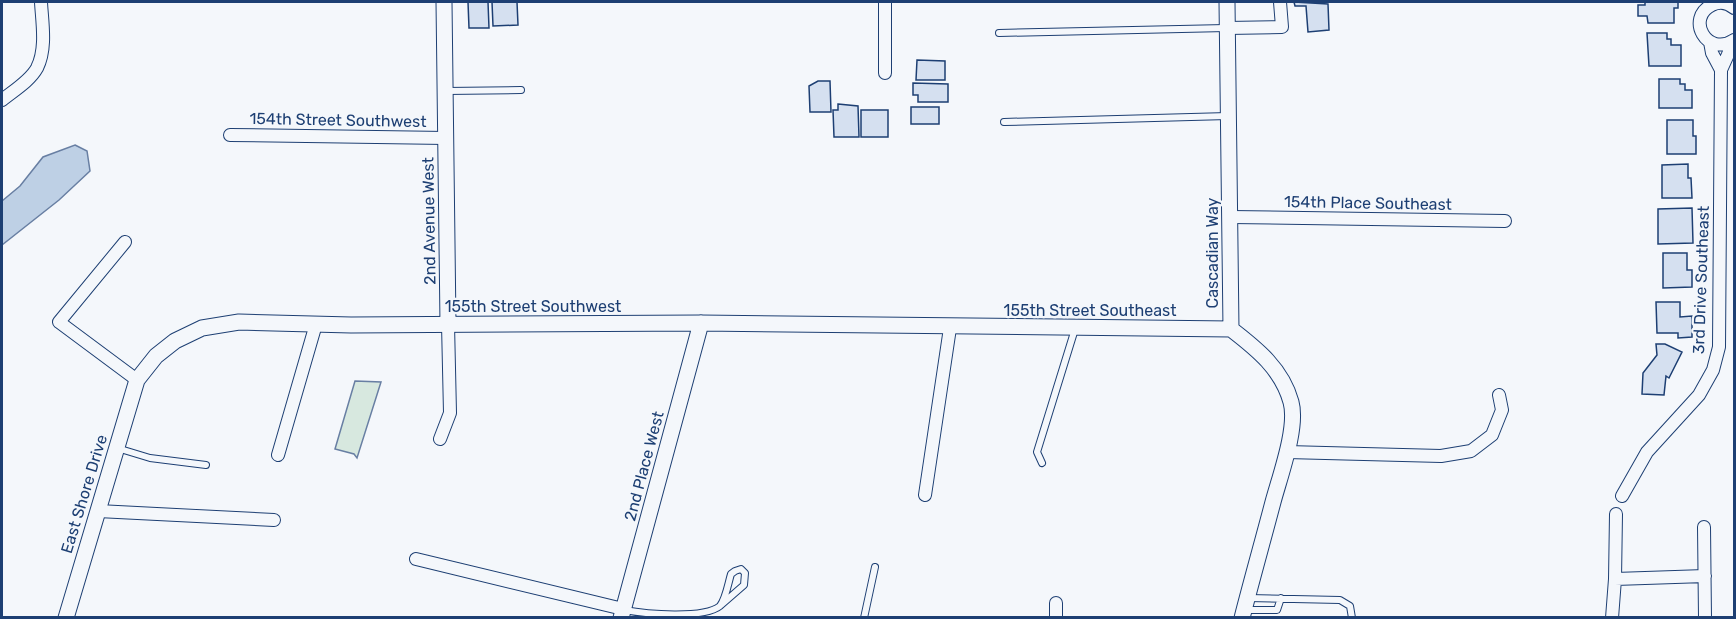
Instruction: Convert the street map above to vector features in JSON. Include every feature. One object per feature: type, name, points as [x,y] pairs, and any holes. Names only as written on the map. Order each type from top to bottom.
[{"type":"street","points":[[2,100],[37,68],[43,42],[42,2]]},
{"type":"street","name":"2nd Avenue West","points":[[440,439],[450,413],[444,2]]},
{"type":"street","points":[[885,2],[885,73]]},
{"type":"street","name":"Cascadian Way","points":[[1227,2],[1231,329],[1263,354],[1279,375],[1291,402],[1293,417],[1287,452],[1244,608]]},
{"type":"street","points":[[1227,28],[1282,27],[1280,2]]},
{"type":"street","points":[[1707,6],[1716,3],[1731,4]]},
{"type":"street","name":"3rd Drive Southeast","points":[[1622,496],[1647,452],[1699,395],[1713,370],[1719,347],[1720,70],[1712,53],[1710,42],[1701,31],[1701,17],[1707,6]]},
{"type":"street","points":[[1710,42],[1723,45],[1734,41]]},
{"type":"street","name":"3rd Drive Southeast","points":[[1720,70],[1734,41]]},
{"type":"street","name":"154th Street Southwest","points":[[230,135],[446,138]]},
{"type":"street","name":"154th Place Southeast","points":[[1231,217],[1505,221]]},
{"type":"street","points":[[125,242],[59,322],[137,380]]},
{"type":"street","name":"155th Street Southwest","points":[[137,380],[156,356],[175,340],[202,328],[239,322],[351,326],[701,323],[950,328]]},
{"type":"street","name":"2nd Place West","points":[[622,614],[701,323]]},
{"type":"street","points":[[278,455],[315,324]]},
{"type":"street","points":[[925,495],[950,328]]},
{"type":"street","name":"155th Street Southeast","points":[[950,328],[1231,329]]},
{"type":"street","name":"East Shore Drive","points":[[66,618],[137,380]]},
{"type":"street","points":[[1287,452],[1442,456],[1471,451],[1492,435],[1502,411],[1499,395]]},
{"type":"street","points":[[98,511],[274,520]]},
{"type":"street","points":[[1612,618],[1616,514]]},
{"type":"street","points":[[1704,527],[1705,618]]},
{"type":"street","points":[[417,559],[622,614]]},
{"type":"street","points":[[1615,579],[1704,576]]},
{"type":"street","points":[[1056,603],[1056,618]]},
{"type":"lane","points":[[999,33],[1227,28]]},
{"type":"lane","points":[[445,91],[521,90]]},
{"type":"lane","points":[[1004,122],[1229,116]]},
{"type":"lane","points":[[1042,463],[1037,452],[1075,328]]},
{"type":"lane","points":[[117,448],[150,458],[206,465]]},
{"type":"lane","points":[[864,618],[874,567]]},
{"type":"lane","points":[[622,614],[696,617],[713,612],[744,585],[745,573],[741,569],[731,574],[721,604]]},
{"type":"lane","points":[[1244,608],[1277,610],[1281,598]]},
{"type":"lane","points":[[1244,608],[1281,598],[1340,600],[1350,606],[1352,618]]},
{"type":"shaded area","points":[[355,381],[381,382],[357,458],[354,454],[335,449]]},
{"type":"water","points":[[75,145],[87,151],[90,171],[59,200],[2,245],[2,201],[20,186],[43,157]]},
{"type":"building","points":[[468,2],[488,2],[489,28],[469,28]]},
{"type":"building","points":[[492,2],[517,2],[518,25],[493,26]]},
{"type":"building","points":[[1294,2],[1328,4],[1329,30],[1308,32],[1306,6],[1295,6]]},
{"type":"building","points":[[1645,2],[1678,2],[1678,8],[1674,8],[1674,23],[1648,23],[1647,16],[1638,16],[1638,5],[1645,5]]},
{"type":"building","points":[[1647,33],[1667,33],[1667,39],[1671,39],[1671,45],[1681,45],[1681,66],[1649,66]]},
{"type":"building","points":[[917,60],[945,61],[945,80],[916,80]]},
{"type":"building","points":[[1659,79],[1680,79],[1680,84],[1685,84],[1685,90],[1692,90],[1692,108],[1659,108]]},
{"type":"building","points":[[818,81],[830,81],[831,112],[810,112],[809,86]]},
{"type":"building","points":[[913,83],[948,84],[948,102],[918,102],[918,95],[913,95]]},
{"type":"building","points":[[838,104],[858,106],[859,137],[834,137],[833,110],[838,110]]},
{"type":"building","points":[[911,107],[939,107],[939,124],[911,124]]},
{"type":"building","points":[[861,110],[888,110],[888,137],[861,137]]},
{"type":"building","points":[[1667,120],[1693,120],[1696,154],[1667,154]]},
{"type":"building","points":[[1688,164],[1692,198],[1662,198],[1662,165]]},
{"type":"building","points":[[1692,208],[1693,243],[1658,244],[1658,209]]},
{"type":"building","points":[[1663,253],[1687,253],[1687,270],[1692,270],[1692,287],[1663,288]]},
{"type":"building","points":[[1656,302],[1680,302],[1680,317],[1692,316],[1692,337],[1678,338],[1678,333],[1657,333]]},
{"type":"building","points":[[1656,344],[1665,344],[1682,352],[1669,378],[1666,376],[1664,395],[1642,394],[1643,373],[1657,355]]}]
